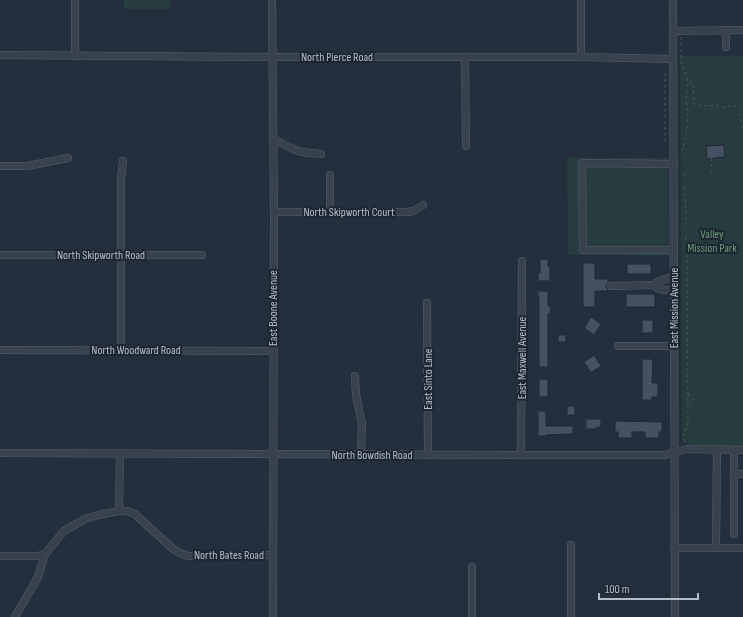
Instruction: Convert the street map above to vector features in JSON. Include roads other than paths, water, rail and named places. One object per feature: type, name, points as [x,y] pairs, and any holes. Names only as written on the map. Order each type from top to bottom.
[{"type":"street","points":[[75,0],[75,56]]},
{"type":"street","name":"East Boone Avenue","points":[[272,0],[274,212],[273,617]]},
{"type":"street","points":[[581,0],[581,57]]},
{"type":"street","name":"East Mission Avenue","points":[[673,0],[675,617]]},
{"type":"street","points":[[726,30],[726,47]]},
{"type":"street","points":[[673,31],[743,30]]},
{"type":"street","name":"North Pierce Road","points":[[0,55],[581,57],[673,59]]},
{"type":"street","points":[[465,57],[466,146]]},
{"type":"street","points":[[273,139],[293,150],[321,154]]},
{"type":"street","points":[[0,166],[27,166],[68,158]]},
{"type":"street","points":[[121,350],[121,178],[124,161]]},
{"type":"street","points":[[674,164],[582,163],[583,250],[674,250]]},
{"type":"street","points":[[330,175],[330,212]]},
{"type":"street","name":"North Skipworth Court","points":[[274,212],[406,212],[414,211],[423,205]]},
{"type":"street","name":"North Skipworth Road","points":[[0,255],[202,255]]},
{"type":"street","name":"East Maxwell Avenue","points":[[521,455],[522,261]]},
{"type":"street","points":[[656,286],[657,282],[674,276]]},
{"type":"street","points":[[610,286],[656,286],[657,288],[674,291]]},
{"type":"street","name":"East Sinto Lane","points":[[427,304],[428,455]]},
{"type":"street","points":[[618,346],[674,346]]},
{"type":"street","name":"North Woodward Road","points":[[0,350],[273,351]]},
{"type":"street","points":[[355,376],[356,395],[362,424],[362,454]]},
{"type":"street","name":"North Bowdish Road","points":[[0,453],[665,455],[687,449],[743,450]]},
{"type":"street","points":[[716,548],[717,450]]},
{"type":"street","points":[[734,450],[734,534]]},
{"type":"street","points":[[119,511],[120,454]]},
{"type":"street","points":[[734,474],[743,474]]},
{"type":"street","name":"North Bates Road","points":[[45,554],[64,531],[85,519],[98,515],[127,511],[135,514],[173,549],[188,556],[273,555]]},
{"type":"street","points":[[571,545],[571,617]]},
{"type":"street","points":[[674,548],[743,548]]},
{"type":"street","points":[[0,556],[38,556],[45,554]]},
{"type":"street","points":[[15,617],[38,576],[45,554]]},
{"type":"street","points":[[472,567],[472,617]]},
{"type":"park label","name":"Valley Mission Park","points":[[712,241]]}]
